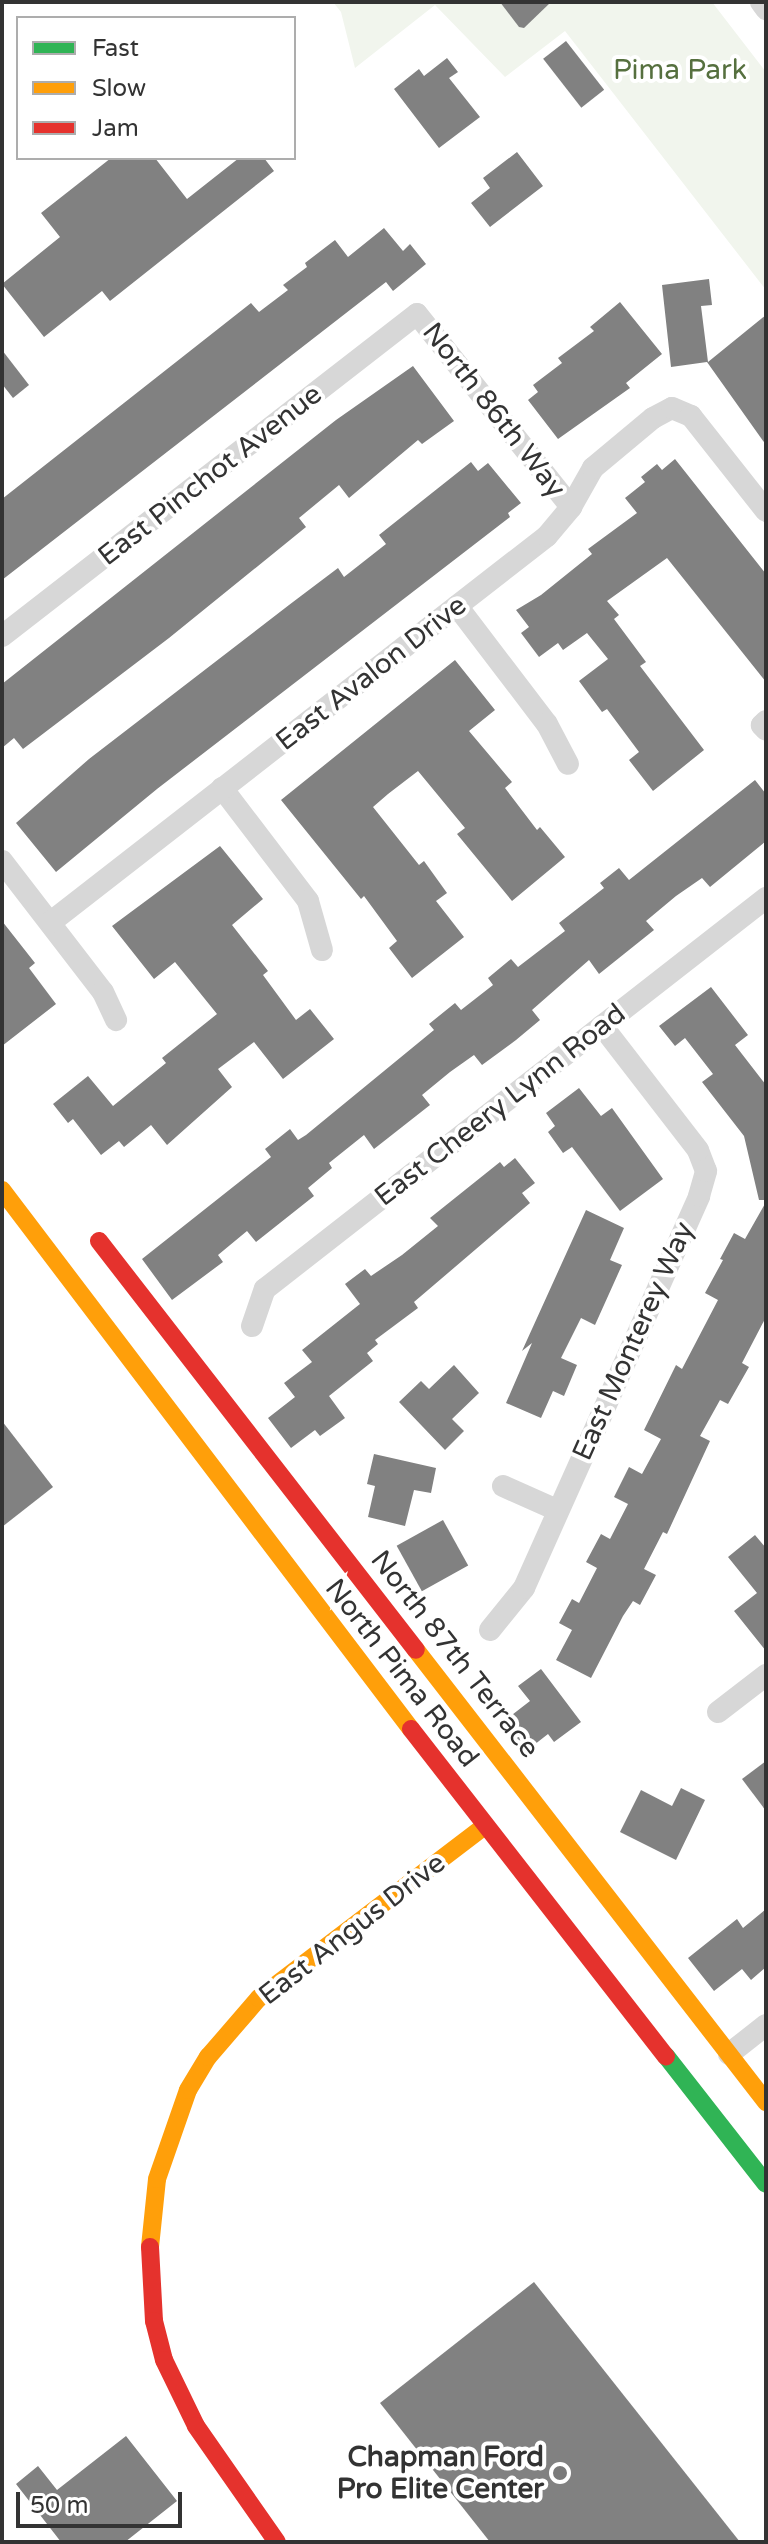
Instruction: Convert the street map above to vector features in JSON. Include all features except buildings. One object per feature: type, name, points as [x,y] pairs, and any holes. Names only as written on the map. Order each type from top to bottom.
[{"type":"street","points":[[761,2],[766,9]]},
{"type":"street","name":"North 86th Way","points":[[417,314],[571,507]]},
{"type":"street","name":"East Pinchot Avenue","points":[[2,636],[417,314]]},
{"type":"street","name":"East Avalon Drive","points":[[51,922],[547,536],[571,507],[593,468],[653,418],[672,408],[691,416],[766,511]]},
{"type":"street","points":[[457,606],[547,724],[568,764]]},
{"type":"street","points":[[222,788],[308,901],[322,950]]},
{"type":"street","points":[[2,861],[103,992],[116,1020]]},
{"type":"street","name":"East Cheery Lynn Road","points":[[252,1326],[265,1289],[766,898]]},
{"type":"street","name":"East Monterey Way","points":[[490,1630],[524,1588],[699,1196],[706,1171],[698,1150],[602,1026]]},
{"type":"street","name":"North Pima Road","points":[[2,1190],[485,1826],[766,2184]]},
{"type":"street","name":"North 87th Terrace","points":[[99,1241],[766,2102]]},
{"type":"street","points":[[503,1486],[557,1510]]},
{"type":"street","points":[[718,1712],[766,1675]]},
{"type":"street","name":"East Angus Drive","points":[[277,2542],[196,2426],[164,2360],[154,2321],[150,2227],[157,2179],[175,2120],[188,2090],[208,2057],[259,1998],[485,1826]]},
{"type":"street","points":[[729,2054],[766,2025]]},
{"type":"green space","name":"Pima Park","points":[[333,2],[712,2],[766,72],[766,290],[565,31],[505,77],[435,5],[355,68],[341,12]]},
{"type":"traffic: fast","points":[[666,2056],[766,2184]]},
{"type":"traffic: slow","points":[[2,1190],[411,1729]]},
{"type":"traffic: slow","points":[[416,1650],[766,2102]]},
{"type":"traffic: slow","points":[[150,2247],[157,2179],[188,2090],[208,2057],[259,1998],[485,1826]]},
{"type":"traffic: jam","points":[[99,1241],[416,1650]]},
{"type":"traffic: jam","points":[[411,1729],[666,2056]]},
{"type":"traffic: jam","points":[[150,2247],[154,2321],[164,2360],[196,2426],[277,2542]]},
{"type":"place","name":"Chapman Ford Pro Elite Center","points":[[560,2473]]}]
